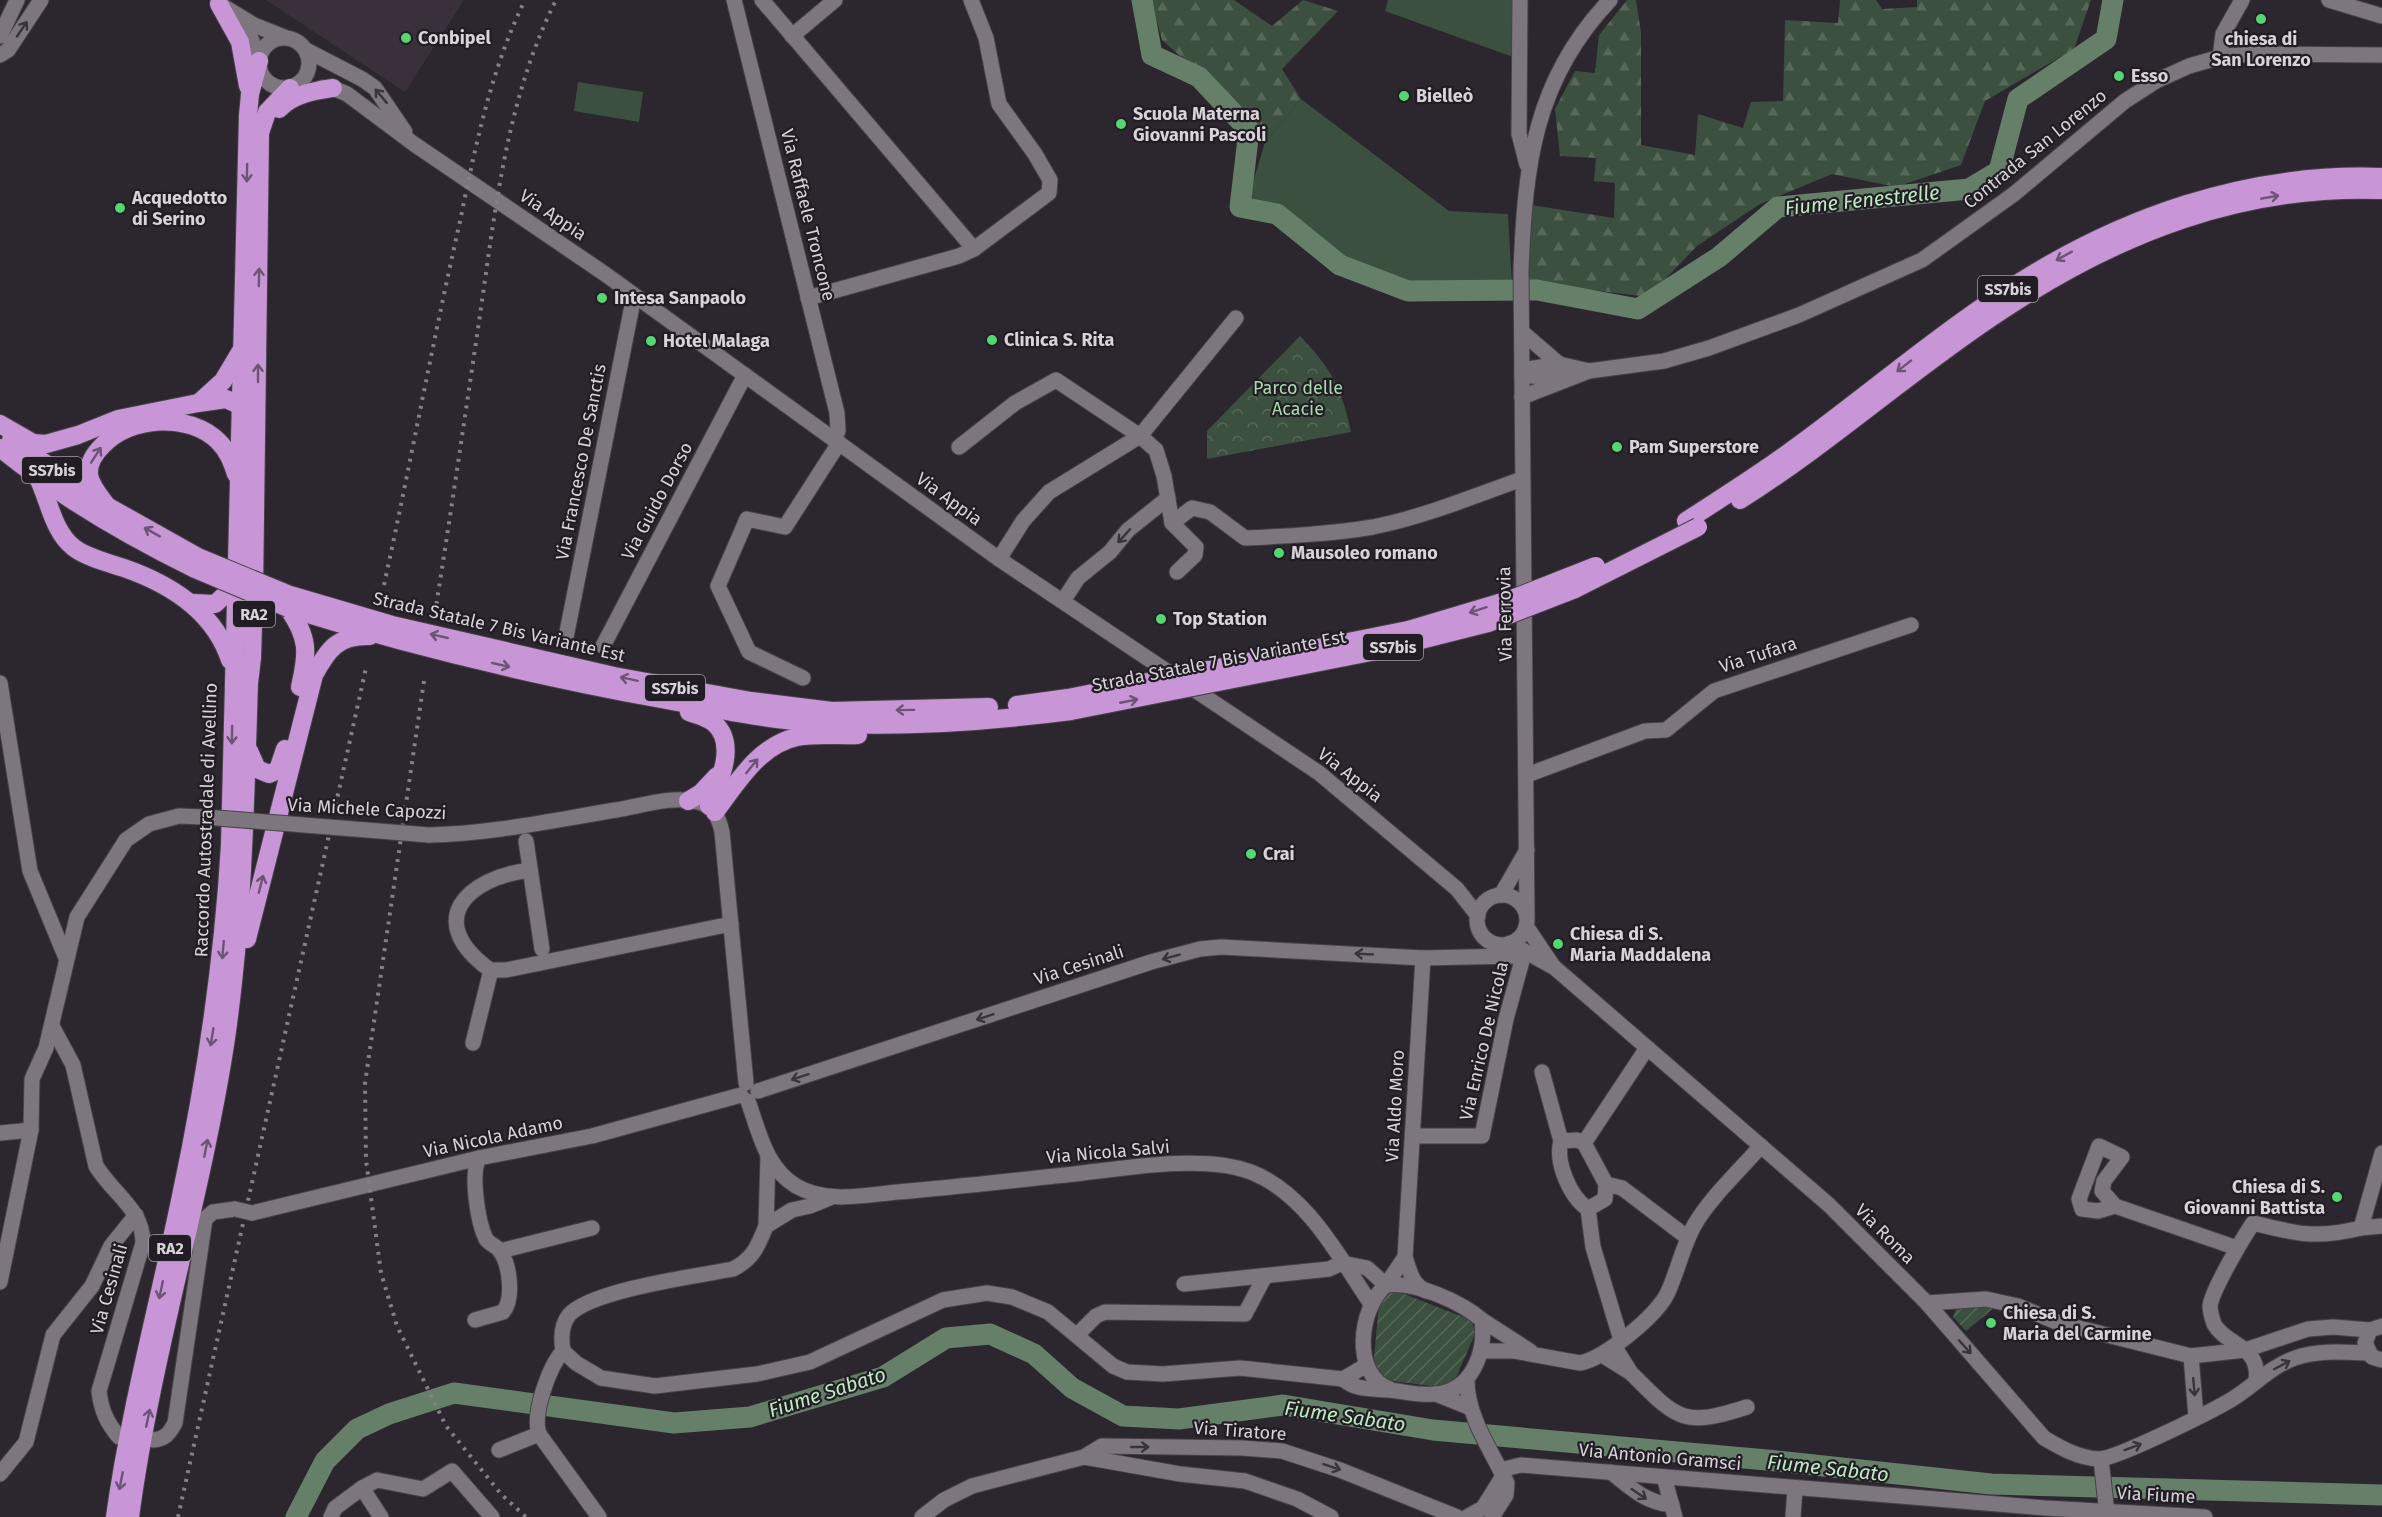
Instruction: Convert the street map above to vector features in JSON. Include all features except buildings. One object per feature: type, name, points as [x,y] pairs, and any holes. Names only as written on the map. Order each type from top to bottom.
[{"type":"highway","points":[[216,2],[240,42],[250,94]]},
{"type":"highway","points":[[250,94],[259,60]]},
{"type":"highway","name":"Raccordo Autostradale di Avellino","points":[[130,1517],[146,1428],[216,1095],[237,960],[245,846],[256,544],[262,149],[260,133],[264,118],[292,87]]},
{"type":"highway","points":[[262,149],[269,126],[282,106],[310,92],[333,88]]},
{"type":"highway","name":"Raccordo Autostradale di Avellino","points":[[115,1517],[132,1424],[196,1122],[214,1020],[227,893],[250,94]]},
{"type":"highway","name":"Strada Statale 7 Bis Variante Est","points":[[1692,524],[1998,296],[2084,245],[2168,209],[2250,187],[2312,178],[2382,177]]},
{"type":"highway","name":"Strada Statale 7 Bis Variante Est","points":[[0,448],[38,478],[147,545],[382,637],[651,697],[812,723],[897,725],[1019,717],[1450,620],[1579,574],[1692,524],[1781,474],[2003,309],[2094,255],[2145,231],[2240,202],[2292,193],[2382,190]]},
{"type":"highway","points":[[198,403],[223,381],[242,350]]},
{"type":"highway","points":[[0,424],[33,442],[46,444],[78,435],[118,418],[226,399],[240,403],[252,415],[250,521],[256,544]]},
{"type":"highway","points":[[107,506],[90,477],[93,457],[113,435],[130,426],[149,422],[177,423],[210,434],[229,455],[239,483]]},
{"type":"highway","name":"Strada Statale 7 Bis Variante Est","points":[[0,431],[107,506],[197,563]]},
{"type":"highway","points":[[38,478],[60,530],[74,548],[168,587],[192,603],[217,630],[225,645],[233,676]]},
{"type":"highway","points":[[87,510],[76,512],[69,522],[72,536],[87,553]]},
{"type":"highway","points":[[192,603],[215,604],[229,591],[235,580]]},
{"type":"highway","points":[[247,746],[251,760],[260,772],[269,774],[278,770],[306,663],[307,645],[302,628],[289,602]]},
{"type":"highway","name":"Strada Statale 7 Bis Variante Est","points":[[289,602],[614,676],[751,701],[832,711],[1070,704]]},
{"type":"highway","points":[[237,960],[249,932],[314,675],[325,653],[339,641],[357,636],[382,637]]},
{"type":"highway","points":[[651,697],[715,723],[725,743],[724,767],[712,809]]},
{"type":"highway","points":[[712,809],[757,759],[777,743],[798,737],[858,735],[897,725]]},
{"type":"highway","points":[[688,801],[712,783],[724,767]]},
{"type":"street","points":[[0,36],[17,0]]},
{"type":"street","points":[[0,55],[8,50],[41,0]]},
{"type":"street","name":"Via Raffaele Troncone","points":[[734,0],[837,413],[836,441]]},
{"type":"street","points":[[762,0],[974,249]]},
{"type":"street","points":[[792,36],[835,0]]},
{"type":"street","points":[[808,298],[947,260],[974,249],[1044,199],[1051,187],[1035,154],[999,104],[986,38],[972,0]]},
{"type":"street","points":[[1520,0],[1520,134],[1528,171]]},
{"type":"street","name":"Via Ferrovia","points":[[1527,922],[1521,310],[1524,197],[1536,128],[1559,72],[1584,27],[1610,0]]},
{"type":"street","points":[[2220,57],[2223,34],[2242,0]]},
{"type":"street","points":[[2329,0],[2382,16]]},
{"type":"street","name":"Via Appia","points":[[216,2],[239,17],[295,40],[306,50],[375,88],[414,144]]},
{"type":"street","name":"Via Appia","points":[[239,17],[248,31],[260,69],[269,83],[282,88],[333,88],[347,94],[414,144],[745,375],[999,559],[1319,773],[1457,889],[1478,916]]},
{"type":"street","points":[[259,60],[270,42],[284,37]]},
{"type":"street","points":[[292,87],[307,75],[309,58],[306,50]]},
{"type":"street","name":"Contrada San Lorenzo","points":[[1522,372],[1559,364],[1589,371],[1636,367],[1709,348],[1799,315],[1922,260],[2014,194],[2125,101],[2156,81],[2189,66],[2220,57],[2257,54],[2382,55]]},
{"type":"street","name":"Via Francesco De Sanctis","points":[[566,637],[634,296]]},
{"type":"street","points":[[999,559],[1023,520],[1049,492],[1140,436],[1236,318]]},
{"type":"street","name":"Contrada San Lorenzo","points":[[1522,332],[1559,364]]},
{"type":"street","name":"Contrada San Lorenzo","points":[[1522,397],[1589,371]]},
{"type":"street","name":"Contrada San Lorenzo","points":[[1522,372],[1571,379]]},
{"type":"street","name":"Via Guido Dorso","points":[[603,646],[745,375]]},
{"type":"street","points":[[959,447],[1015,403],[1056,380],[1140,436],[1156,450],[1172,523],[1196,547],[1196,555],[1177,572]]},
{"type":"street","points":[[803,678],[749,652],[718,586],[747,519],[785,527],[836,441]]},
{"type":"street","points":[[1172,523],[1192,508],[1210,512],[1245,538],[1300,536],[1402,520],[1522,479]]},
{"type":"street","points":[[1063,601],[1078,578],[1110,552],[1128,530],[1168,498]]},
{"type":"street","name":"Via Tufara","points":[[1527,775],[1645,732],[1666,730],[1714,690],[1911,625]]},
{"type":"street","points":[[0,683],[30,871],[66,958]]},
{"type":"street","name":"Via Michele Capozzi","points":[[0,1282],[31,1130],[32,1079],[46,1048],[66,958],[78,917],[126,840],[149,824],[180,816],[429,835],[481,831],[688,801],[712,809]]},
{"type":"street","points":[[712,809],[722,832],[748,1093],[768,1157],[778,1172],[807,1191],[834,1197]]},
{"type":"street","points":[[526,841],[542,949]]},
{"type":"street","points":[[1497,896],[1528,847]]},
{"type":"street","points":[[531,870],[503,877],[474,891],[461,903],[456,913],[455,925],[460,939],[479,963],[491,970],[506,970],[731,924]]},
{"type":"street","name":"Via Appia","points":[[1457,889],[1497,896]]},
{"type":"street","points":[[1497,896],[1509,896],[1521,904],[1527,922],[1520,937],[1507,949],[1484,936],[1480,930],[1478,916],[1485,902],[1497,896]]},
{"type":"street","name":"Via Roma","points":[[1527,922],[1555,968],[1829,1205],[1927,1303],[2044,1438],[2069,1453],[2101,1459]]},
{"type":"street","points":[[1459,958],[1484,936]]},
{"type":"street","name":"Via Cesinali","points":[[748,1093],[1140,966],[1200,949],[1269,949],[1459,958],[1507,949]]},
{"type":"street","name":"Via Roma","points":[[1507,949],[1555,968]]},
{"type":"street","name":"Via Aldo Moro","points":[[1405,1257],[1423,958]]},
{"type":"street","name":"Via Enrico De Nicola","points":[[1413,1136],[1482,1136],[1506,1019],[1531,958]]},
{"type":"street","points":[[473,1043],[491,970]]},
{"type":"street","name":"Via Cesinali","points":[[52,1026],[74,1065],[96,1166],[104,1179],[136,1215],[143,1229],[143,1243],[99,1391],[100,1406],[107,1423],[118,1437]]},
{"type":"street","points":[[1584,1143],[1647,1048]]},
{"type":"street","points":[[1542,1072],[1561,1142],[1558,1152],[1561,1165],[1577,1199],[1588,1209],[1593,1247],[1613,1347],[1631,1373],[1666,1408],[1682,1417],[1712,1418],[1747,1407]]},
{"type":"street","name":"Via Nicola Adamo","points":[[153,1440],[162,1439],[169,1434],[175,1423],[206,1219],[213,1212],[235,1209],[252,1213],[479,1158],[592,1136],[748,1093]]},
{"type":"street","points":[[0,1133],[31,1130]]},
{"type":"street","points":[[1561,1142],[1577,1140],[1584,1143],[1606,1184],[1605,1199],[1588,1209]]},
{"type":"street","points":[[1482,1351],[1499,1349],[1580,1363],[1613,1347],[1659,1306],[1668,1293],[1696,1222],[1761,1146]]},
{"type":"street","points":[[2361,1228],[2382,1153]]},
{"type":"street","points":[[599,1517],[538,1434],[536,1417],[550,1373],[563,1351],[561,1335],[565,1323],[569,1315],[587,1303],[607,1295],[732,1269],[747,1262],[756,1251],[766,1226],[768,1157]]},
{"type":"street","points":[[476,1320],[503,1312],[510,1303],[509,1280],[500,1251],[487,1240],[474,1187],[474,1167],[479,1158]]},
{"type":"street","name":"Via Nicola Salvi","points":[[834,1197],[1145,1166],[1215,1164],[1252,1172],[1276,1185],[1311,1217],[1371,1304]]},
{"type":"street","points":[[1606,1184],[1622,1188],[1689,1238]]},
{"type":"street","points":[[800,1208],[807,1191]]},
{"type":"street","points":[[766,1226],[792,1210],[834,1197]]},
{"type":"street","points":[[2115,1206],[2237,1248]]},
{"type":"street","points":[[0,1474],[26,1442],[53,1335],[92,1286],[111,1246],[136,1215]]},
{"type":"street","points":[[2256,1381],[2258,1371],[2252,1358],[2215,1325],[2210,1306],[2237,1248],[2253,1223],[2306,1236],[2329,1236],[2361,1228],[2382,1226]]},
{"type":"street","points":[[500,1251],[592,1228]]},
{"type":"street","points":[[1184,1284],[1329,1269],[1342,1263],[1367,1268],[1390,1267],[1405,1257]]},
{"type":"street","points":[[1405,1257],[1386,1285],[1376,1293],[1371,1304],[1366,1326],[1365,1366],[1378,1385],[1398,1392],[1436,1394],[1471,1408]]},
{"type":"street","points":[[1405,1257],[1411,1277],[1419,1287],[1427,1292]]},
{"type":"street","points":[[1367,1268],[1386,1285],[1427,1292],[1463,1304],[1482,1320],[1538,1356]]},
{"type":"street","points":[[1077,1335],[1096,1316],[1106,1312],[1245,1314],[1265,1276]]},
{"type":"street","points":[[563,1351],[576,1364],[601,1378],[656,1386],[757,1374],[810,1362],[943,1300],[987,1293],[1029,1304],[1047,1312],[1113,1366],[1127,1372],[1163,1374],[1240,1368],[1343,1379],[1357,1388],[1390,1389]]},
{"type":"street","points":[[1927,1303],[1986,1299],[1997,1301],[2018,1306],[2059,1323],[2191,1356],[2245,1350],[2308,1329],[2376,1328]]},
{"type":"street","points":[[1482,1320],[1482,1351],[1467,1379],[1467,1391],[1471,1408],[1507,1483],[1506,1495],[1491,1517]]},
{"type":"street","points":[[2376,1328],[2365,1343],[2368,1353],[2382,1360]]},
{"type":"street","points":[[2104,1511],[2101,1459],[2149,1440],[2231,1401],[2280,1364],[2311,1353],[2368,1353]]},
{"type":"street","points":[[2191,1356],[2196,1417]]},
{"type":"street","points":[[1343,1379],[1365,1366]]},
{"type":"street","points":[[1436,1394],[1467,1379]]},
{"type":"street","points":[[500,1450],[538,1434]]},
{"type":"street","name":"Via Tiratore","points":[[922,1517],[955,1492],[1084,1457],[1102,1446],[1242,1448],[1282,1451],[1340,1470],[1457,1517]]},
{"type":"street","name":"Via Tiratore","points":[[1084,1457],[1180,1474],[1245,1481],[1297,1498],[1331,1517]]},
{"type":"street","name":"Via Antonio Gramsci","points":[[1499,1467],[1521,1465],[2104,1511]]},
{"type":"street","points":[[1467,1517],[1483,1508],[1499,1467]]},
{"type":"street","points":[[335,1514],[362,1488],[377,1480],[423,1489],[452,1471],[492,1517]]},
{"type":"street","points":[[1611,1472],[1655,1504],[1674,1511]]},
{"type":"street","points":[[1664,1477],[1674,1511]]},
{"type":"street","points":[[362,1488],[381,1517]]},
{"type":"street","points":[[1793,1517],[1795,1488]]},
{"type":"street","points":[[1962,1517],[1969,1502]]},
{"type":"street","name":"Via Fiume","points":[[2104,1511],[2205,1517]]},
{"type":"shaded area","points":[[266,0],[464,0],[405,92]]},
{"type":"green space","points":[[1151,0],[1234,0],[1272,26],[1303,0],[1338,11],[1282,69],[1301,99],[1265,142],[1205,78],[1162,40]]},
{"type":"green space","points":[[1388,0],[1512,0],[1513,57],[1385,11]]},
{"type":"green space","points":[[1627,0],[1636,0],[1641,32],[1641,145],[1695,155],[1698,114],[1743,128],[1751,102],[1783,101],[1785,20],[1838,23],[1840,0],[1876,0],[1882,9],[1917,7],[1917,0],[2091,0],[2074,49],[1985,101],[1961,165],[1896,187],[1832,174],[1760,204],[1697,246],[1648,297],[1529,282],[1531,205],[1614,218],[1615,183],[1594,181],[1596,158],[1560,156],[1555,109],[1575,71],[1595,73],[1599,35]]},
{"type":"green space","points":[[578,82],[643,92],[639,122],[574,111]]},
{"type":"green space","points":[[1301,99],[1449,211],[1508,214],[1512,285],[1410,285],[1345,264],[1281,211],[1247,203],[1265,142]]},
{"type":"green space","name":"Parco delle Acacie","points":[[1300,336],[1328,369],[1334,380],[1351,432],[1207,459],[1207,431]]},
{"type":"green space","points":[[1389,1288],[1471,1320],[1476,1332],[1455,1380],[1446,1388],[1378,1379],[1373,1368],[1379,1304]]},
{"type":"green space","points":[[1957,1306],[1995,1307],[1966,1331],[1953,1317]]},
{"type":"waterway","name":"Fiume Fenestrelle","points":[[1142,0],[1152,55],[1199,77],[1249,130],[1240,207],[1277,214],[1340,265],[1408,291],[1537,290],[1638,309],[1719,257],[1778,207],[1969,189],[1999,171],[2018,99],[2106,39],[2113,0]]},
{"type":"waterway","name":"Fiume Sabato","points":[[296,1517],[325,1461],[357,1429],[389,1414],[454,1393],[674,1423],[750,1417],[883,1377],[946,1338],[990,1334],[1034,1354],[1072,1388],[1123,1416],[1179,1419],[1283,1405],[1433,1430],[1767,1460],[1991,1484],[2382,1495]]},
{"type":"railway","points":[[384,585],[478,139],[502,54],[525,0]]},
{"type":"railway","points":[[435,613],[492,229],[506,151],[526,74],[556,0]]},
{"type":"railway","points":[[178,1517],[366,668]]},
{"type":"railway","points":[[424,681],[365,1083],[366,1160],[381,1273],[397,1326],[446,1426],[501,1494],[526,1517]]},
{"type":"place","name":"chiesa di San Lorenzo","points":[[2261,19]]},
{"type":"place","name":"Conbipel","points":[[406,38]]},
{"type":"place","name":"Esso","points":[[2119,76]]},
{"type":"place","name":"Bielleò","points":[[1404,96]]},
{"type":"place","name":"Scuola Materna Giovanni Pascoli","points":[[1121,124]]},
{"type":"place","name":"Acquedotto di Serino","points":[[120,208]]},
{"type":"place","name":"Intesa Sanpaolo","points":[[602,298]]},
{"type":"place","name":"Clinica S. Rita","points":[[992,340]]},
{"type":"place","name":"Hotel Malaga","points":[[651,341]]},
{"type":"place","name":"Pam Superstore","points":[[1617,447]]},
{"type":"place","name":"Mausoleo romano","points":[[1279,553]]},
{"type":"place","name":"Top Station","points":[[1161,619]]},
{"type":"place","name":"Crai","points":[[1251,854]]},
{"type":"place","name":"Chiesa di S. Maria Maddalena","points":[[1558,944]]},
{"type":"place","name":"Chiesa di S. Giovanni Battista","points":[[2337,1197]]},
{"type":"place","name":"Chiesa di S. Maria del Carmine","points":[[1991,1323]]}]
